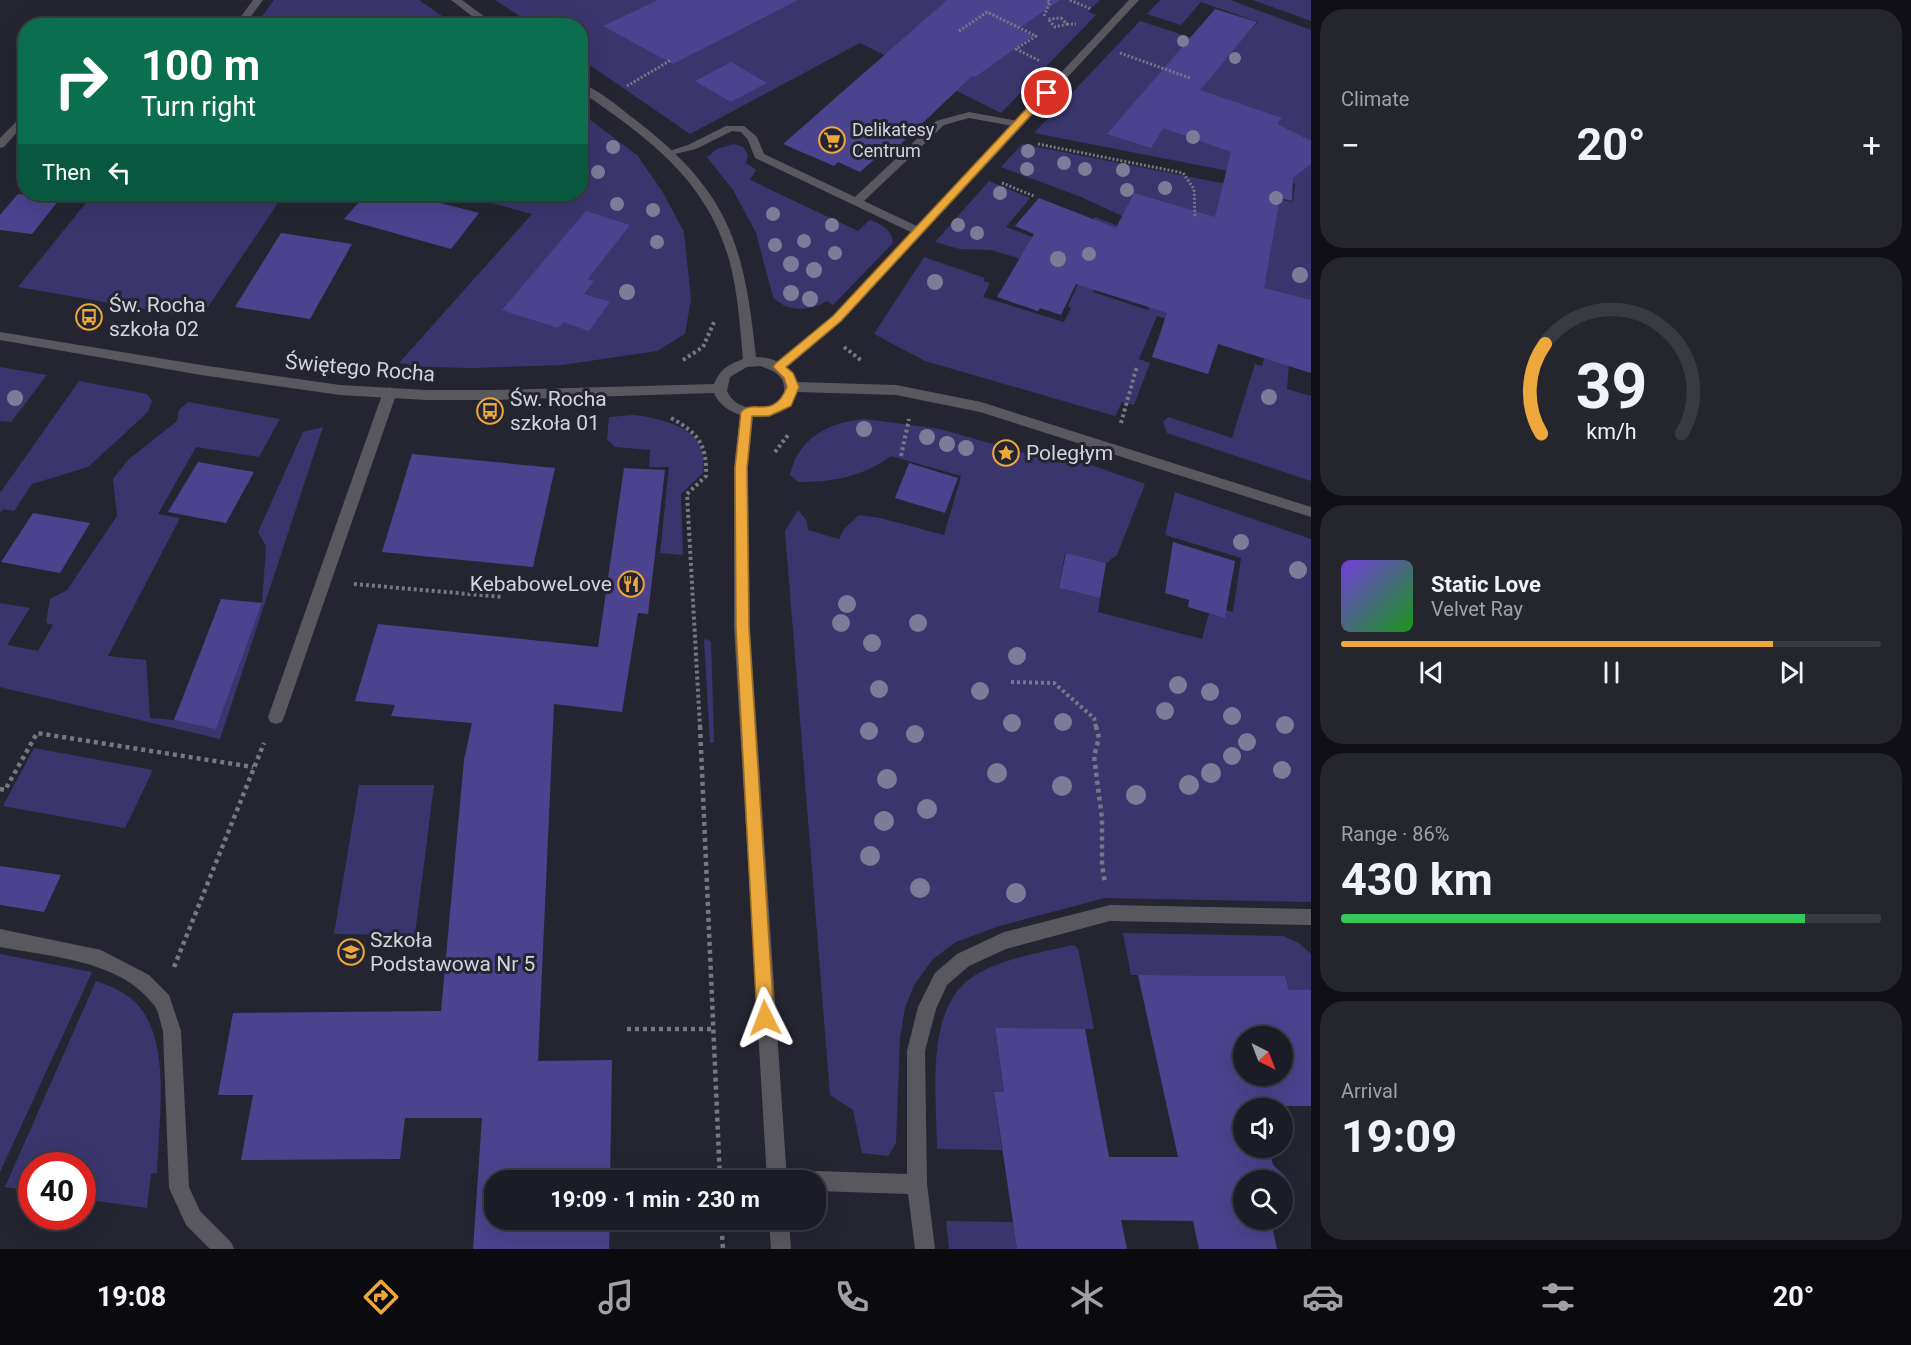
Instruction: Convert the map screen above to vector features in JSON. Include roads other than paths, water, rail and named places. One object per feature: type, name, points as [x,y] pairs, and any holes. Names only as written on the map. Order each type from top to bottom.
[{"type":"street","points":[[245,18],[258,0]]},
{"type":"street","points":[[456,0],[481,18]]},
{"type":"street","points":[[779,367],[837,319],[1134,0]]},
{"type":"street","points":[[588,93],[671,152],[719,214],[733,252],[744,302],[750,361]]},
{"type":"street","points":[[856,202],[940,123],[969,115],[1018,124]]},
{"type":"street","points":[[0,145],[18,124]]},
{"type":"street","points":[[671,152],[692,147],[730,128],[744,129],[753,139],[759,156],[917,231]]},
{"type":"street","name":"Świętego Rocha","points":[[0,336],[340,390],[495,395],[720,388]]},
{"type":"street","points":[[742,362],[770,363],[779,367],[789,376],[793,387],[792,395],[779,408],[769,412],[747,412],[728,403],[720,388],[720,382],[728,370],[742,362]]},
{"type":"street","points":[[793,387],[823,386],[896,390],[981,407],[1311,512]]},
{"type":"street","points":[[276,717],[390,392]]},
{"type":"street","points":[[747,412],[741,468],[742,628],[776,1170]]},
{"type":"street","points":[[925,1249],[917,1184],[916,1051],[927,1007],[941,979],[963,960],[1004,941],[1110,913],[1311,917]]},
{"type":"street","points":[[0,938],[101,958],[142,981],[163,1001],[172,1031],[179,1188],[193,1218],[224,1249]]},
{"type":"street","points":[[826,1181],[917,1184]]},
{"type":"street","points":[[780,1230],[781,1249]]},
{"type":"place","name":"Delikatesy Centrum","points":[[832,140]]},
{"type":"place","name":"Św. Rocha szkoła 02","points":[[89,317]]},
{"type":"place","name":"Św. Rocha szkoła 01","points":[[490,411]]},
{"type":"place","name":"Poległym","points":[[1006,453]]},
{"type":"place","name":"KebaboweLove","points":[[631,584]]},
{"type":"place","name":"Szkoła Podstawowa Nr 5","points":[[351,952]]}]
